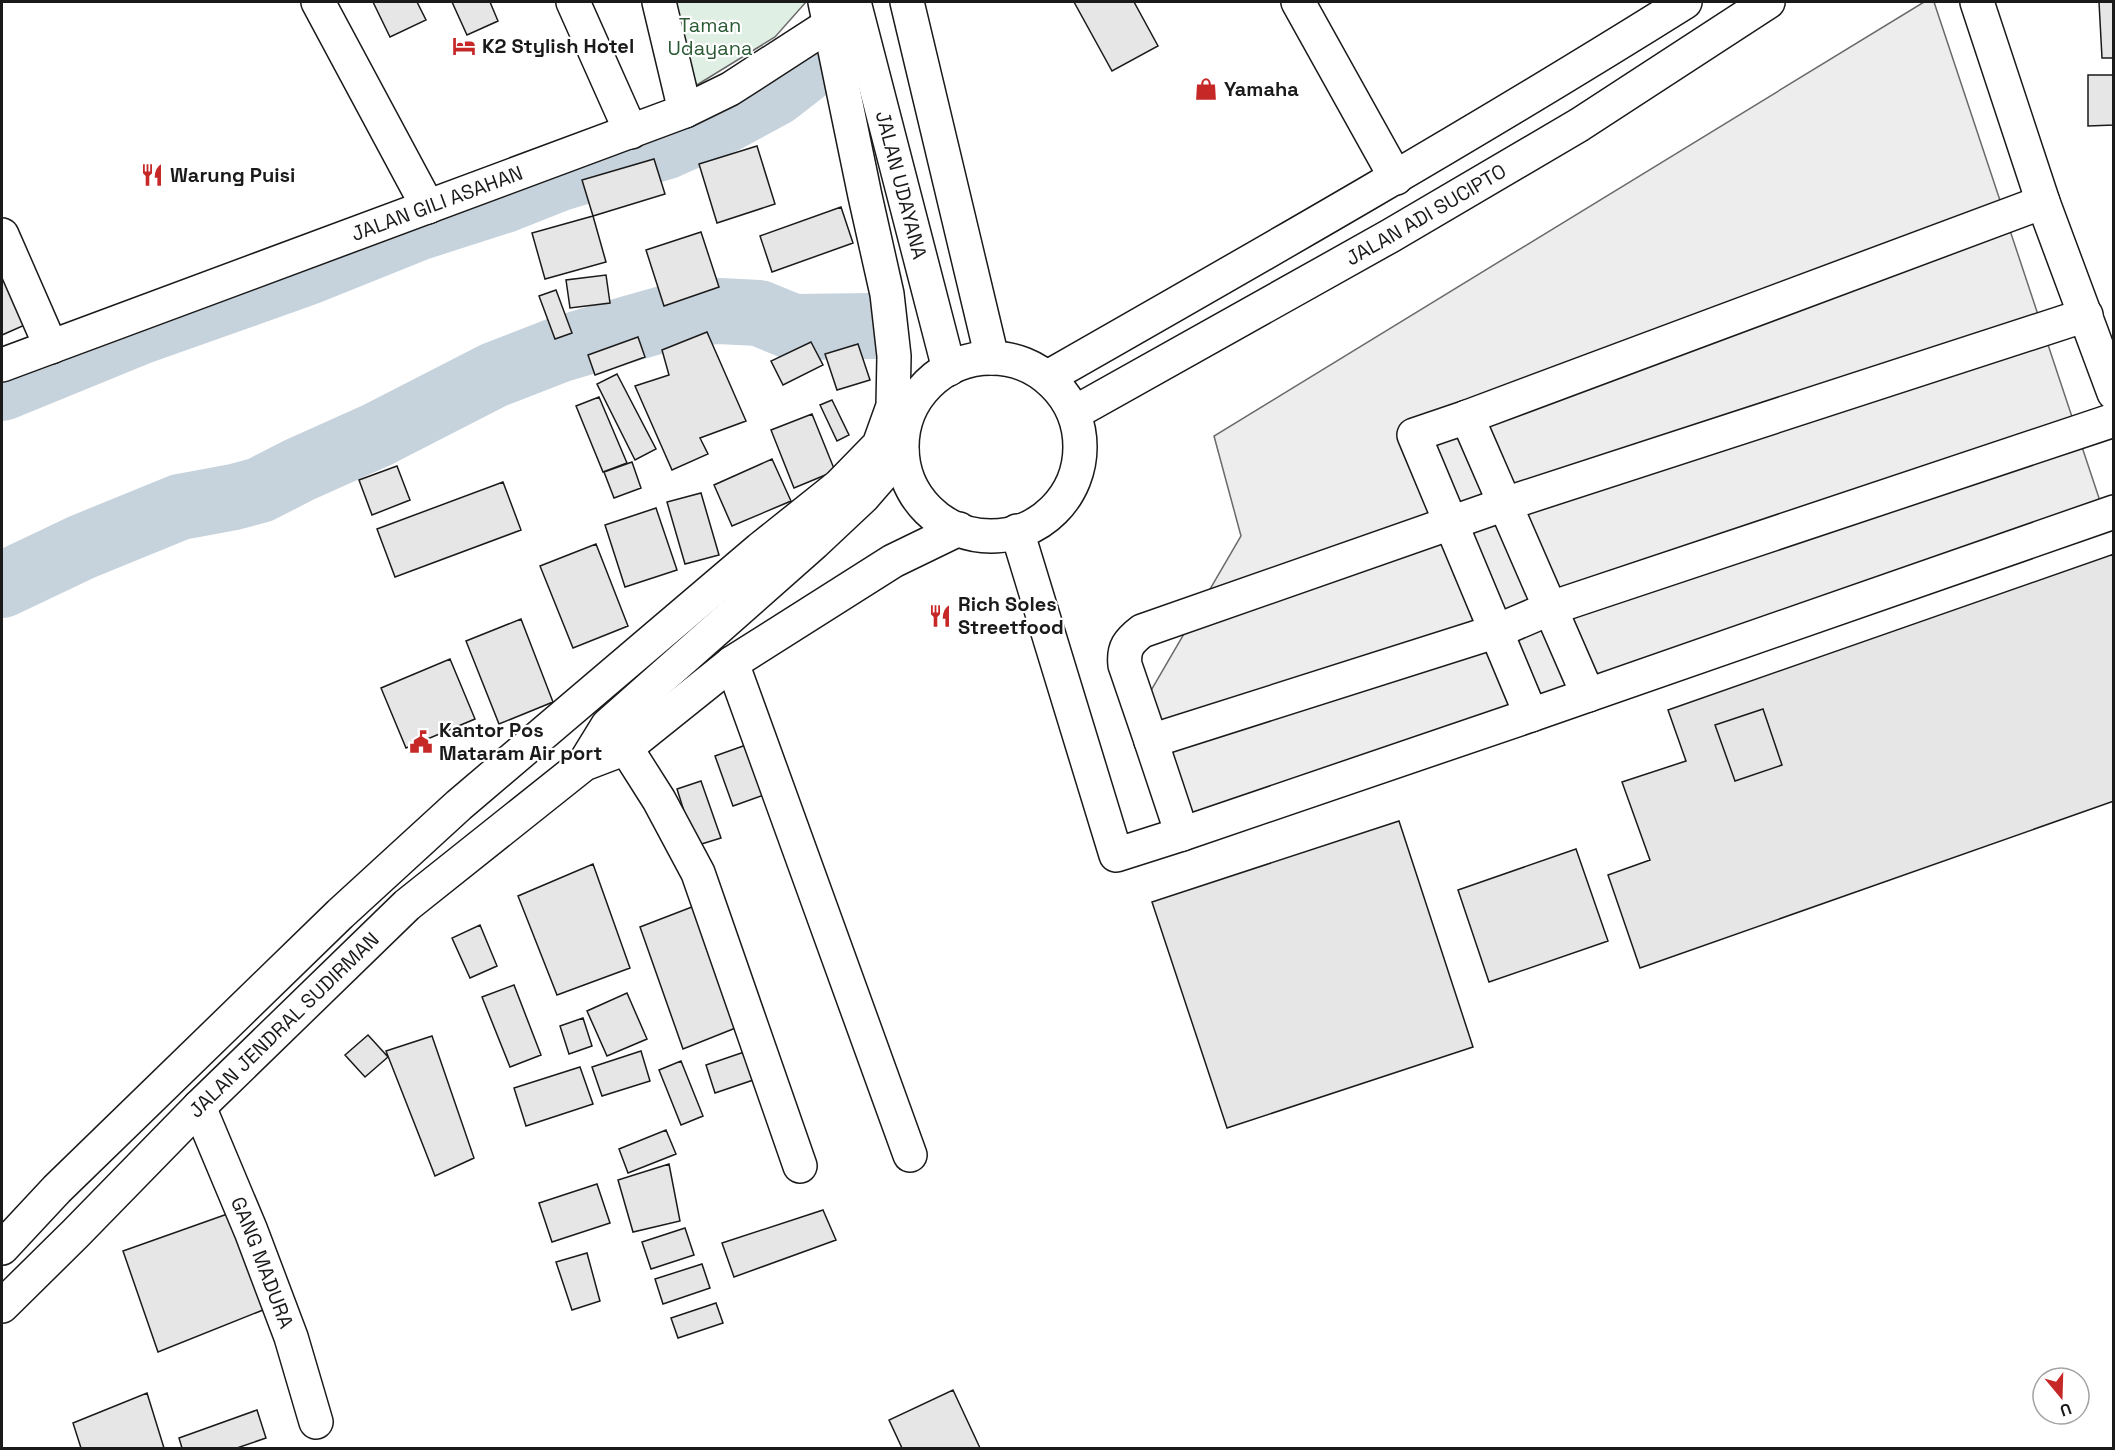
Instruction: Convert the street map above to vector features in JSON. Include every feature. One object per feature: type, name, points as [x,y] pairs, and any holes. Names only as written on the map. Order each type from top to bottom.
[{"type":"main road","points":[[318,2],[428,207]]},
{"type":"main road","points":[[573,2],[631,132]]},
{"type":"main road","points":[[659,2],[685,111]]},
{"type":"main road","points":[[907,2],[992,358]]},
{"type":"main road","points":[[1298,2],[1396,178]]},
{"type":"main road","points":[[1047,377],[1396,178],[1685,2]]},
{"type":"main road","name":"JALAN ADI SUCIPTO","points":[[1074,413],[1390,236],[1579,124],[1768,2]]},
{"type":"main road","points":[[1977,2],[2043,202],[2114,393]]},
{"type":"main road","points":[[2,1248],[57,1189],[332,922],[459,805],[751,556],[839,486],[879,444],[893,406],[894,356],[887,294],[865,196],[841,9]]},
{"type":"main road","name":"JALAN GILI ASAHAN","points":[[2,365],[685,111],[730,89],[841,9]]},
{"type":"main road","name":"JALAN UDAYANA","points":[[841,9],[949,369]]},
{"type":"main road","points":[[1531,715],[1414,435],[2043,202]]},
{"type":"main road","points":[[2,235],[51,346]]},
{"type":"main road","points":[[1182,834],[1125,665],[1126,645],[1142,631],[1505,504],[2086,315]]},
{"type":"main road","points":[[992,358],[1021,363],[1047,377],[1068,400],[1078,428],[1080,457],[1072,485],[1055,509],[1044,518],[1017,531],[988,536],[959,530],[940,519],[923,504],[908,480],[902,452],[905,423],[916,397],[931,381],[949,369],[963,363],[992,358]]},
{"type":"main road","points":[[1467,417],[1588,694]]},
{"type":"main road","points":[[1151,741],[1497,632],[1551,608],[2114,420]]},
{"type":"main road","points":[[617,736],[862,497],[902,452]]},
{"type":"main road","points":[[1017,531],[1116,855],[1531,715],[2114,512]]},
{"type":"main road","points":[[617,736],[893,561],[959,530]]},
{"type":"main road","points":[[732,663],[910,1155]]},
{"type":"main road","points":[[617,736],[659,800],[698,873],[800,1166]]},
{"type":"main road","name":"JALAN JENDRAL SUDIRMAN","points":[[2,1306],[199,1107],[407,905],[617,736]]},
{"type":"main road","name":"GANG MADURA","points":[[199,1107],[251,1231],[291,1337],[316,1422]]},
{"type":"green space","name":"Taman Udayana","points":[[666,2],[806,2],[775,37],[687,91]]},
{"type":"shaded area","points":[[1924,2],[1934,2],[2102,507],[1190,828],[1146,699],[1241,536],[1214,436]]},
{"type":"building","points":[[373,2],[417,2],[426,20],[390,37]]},
{"type":"building","points":[[452,2],[490,2],[498,21],[467,35]]},
{"type":"building","points":[[1074,2],[1134,2],[1158,46],[1112,71]]},
{"type":"building","points":[[2099,2],[2114,2],[2114,58],[2102,58]]},
{"type":"building","points":[[2088,75],[2114,75],[2114,125],[2088,126]]},
{"type":"building","points":[[757,146],[775,204],[717,223],[699,164]]},
{"type":"building","points":[[654,159],[665,194],[593,216],[582,180]]},
{"type":"building","points":[[841,207],[853,243],[772,272],[760,236]]},
{"type":"building","points":[[593,216],[606,262],[545,279],[532,233]]},
{"type":"building","points":[[701,232],[719,287],[664,306],[646,250]]},
{"type":"building","points":[[2,268],[34,321],[2,335]]},
{"type":"building","points":[[606,275],[610,303],[570,308],[566,280]]},
{"type":"building","points":[[556,290],[572,333],[555,339],[539,296]]},
{"type":"building","points":[[707,332],[746,421],[700,438],[708,454],[672,470],[635,386],[669,375],[662,350]]},
{"type":"building","points":[[638,337],[645,357],[595,375],[588,355]]},
{"type":"building","points":[[811,342],[823,365],[783,385],[771,361]]},
{"type":"building","points":[[858,344],[870,380],[837,390],[825,354]]},
{"type":"building","points":[[617,374],[656,449],[635,460],[597,384]]},
{"type":"building","points":[[599,397],[627,463],[603,472],[576,406]]},
{"type":"building","points":[[832,400],[849,435],[837,441],[820,405]]},
{"type":"building","points":[[812,414],[835,471],[794,488],[771,430]]},
{"type":"building","points":[[772,459],[791,501],[732,526],[714,485]]},
{"type":"building","points":[[632,462],[641,488],[614,498],[604,472]]},
{"type":"building","points":[[397,466],[410,500],[372,515],[359,480]]},
{"type":"building","points":[[503,482],[521,530],[395,577],[377,529]]},
{"type":"building","points":[[701,493],[719,555],[685,564],[667,502]]},
{"type":"building","points":[[656,508],[677,570],[625,587],[605,525]]},
{"type":"building","points":[[596,544],[628,626],[573,648],[540,566]]},
{"type":"building","points":[[2114,554],[2114,801],[1640,968],[1608,875],[1650,860],[1622,782],[1686,761],[1668,710]]},
{"type":"building","points":[[521,619],[553,702],[499,724],[466,641]]},
{"type":"building","points":[[450,659],[475,719],[406,748],[381,688]]},
{"type":"building","points":[[1763,709],[1782,765],[1735,781],[1715,725]]},
{"type":"building","points":[[746,745],[764,795],[733,806],[715,756]]},
{"type":"building","points":[[701,781],[721,838],[695,846],[677,789]]},
{"type":"building","points":[[1399,821],[1473,1047],[1227,1128],[1152,902]]},
{"type":"building","points":[[1576,849],[1608,941],[1489,982],[1458,890]]},
{"type":"building","points":[[593,864],[630,968],[557,995],[518,896]]},
{"type":"building","points":[[697,905],[738,1027],[683,1049],[640,927]]},
{"type":"building","points":[[480,925],[497,966],[470,978],[452,938]]},
{"type":"building","points":[[514,985],[541,1055],[510,1067],[482,997]]},
{"type":"building","points":[[627,993],[647,1039],[607,1056],[587,1011]]},
{"type":"building","points":[[583,1018],[592,1046],[569,1054],[560,1026]]},
{"type":"building","points":[[368,1035],[388,1057],[365,1077],[345,1055]]},
{"type":"building","points":[[432,1036],[474,1158],[435,1176],[386,1051]]},
{"type":"building","points":[[756,1048],[765,1076],[715,1093],[706,1065]]},
{"type":"building","points":[[641,1051],[650,1081],[602,1096],[592,1067]]},
{"type":"building","points":[[681,1061],[703,1116],[681,1125],[659,1070]]},
{"type":"building","points":[[580,1067],[593,1104],[526,1126],[514,1088]]},
{"type":"building","points":[[666,1130],[676,1154],[628,1173],[619,1149]]},
{"type":"building","points":[[669,1164],[680,1221],[633,1232],[618,1180]]},
{"type":"building","points":[[597,1184],[610,1223],[552,1242],[539,1203]]},
{"type":"building","points":[[823,1210],[836,1240],[734,1277],[722,1243]]},
{"type":"building","points":[[233,1212],[268,1308],[158,1352],[123,1251]]},
{"type":"building","points":[[685,1228],[694,1255],[651,1269],[642,1242]]},
{"type":"building","points":[[587,1253],[600,1301],[572,1310],[556,1262]]},
{"type":"building","points":[[702,1264],[710,1288],[663,1304],[655,1279]]},
{"type":"building","points":[[716,1303],[723,1323],[678,1338],[671,1318]]},
{"type":"building","points":[[953,1390],[980,1448],[902,1448],[889,1420]]},
{"type":"building","points":[[147,1393],[164,1448],[81,1448],[73,1423]]},
{"type":"building","points":[[257,1410],[266,1438],[237,1448],[182,1448],[179,1438]]},
{"type":"waterway","points":[[2,388],[139,332],[308,272],[420,227],[504,200],[557,179],[664,147],[727,119],[775,93],[820,58]]},
{"type":"waterway","points":[[2,585],[82,547],[180,507],[260,490],[377,435],[494,375],[561,349],[678,315],[719,311],[759,313],[793,327],[874,326]]},
{"type":"place","name":"K2 Stylish Hotel","points":[[464,46]]},
{"type":"place","name":"Yamaha","points":[[1206,89]]},
{"type":"place","name":"Warung Puisi","points":[[152,175]]},
{"type":"place","name":"Rich Soles Streetfood","points":[[940,616]]},
{"type":"place","name":"Kantor Pos Mataram Air port","points":[[421,742]]}]
